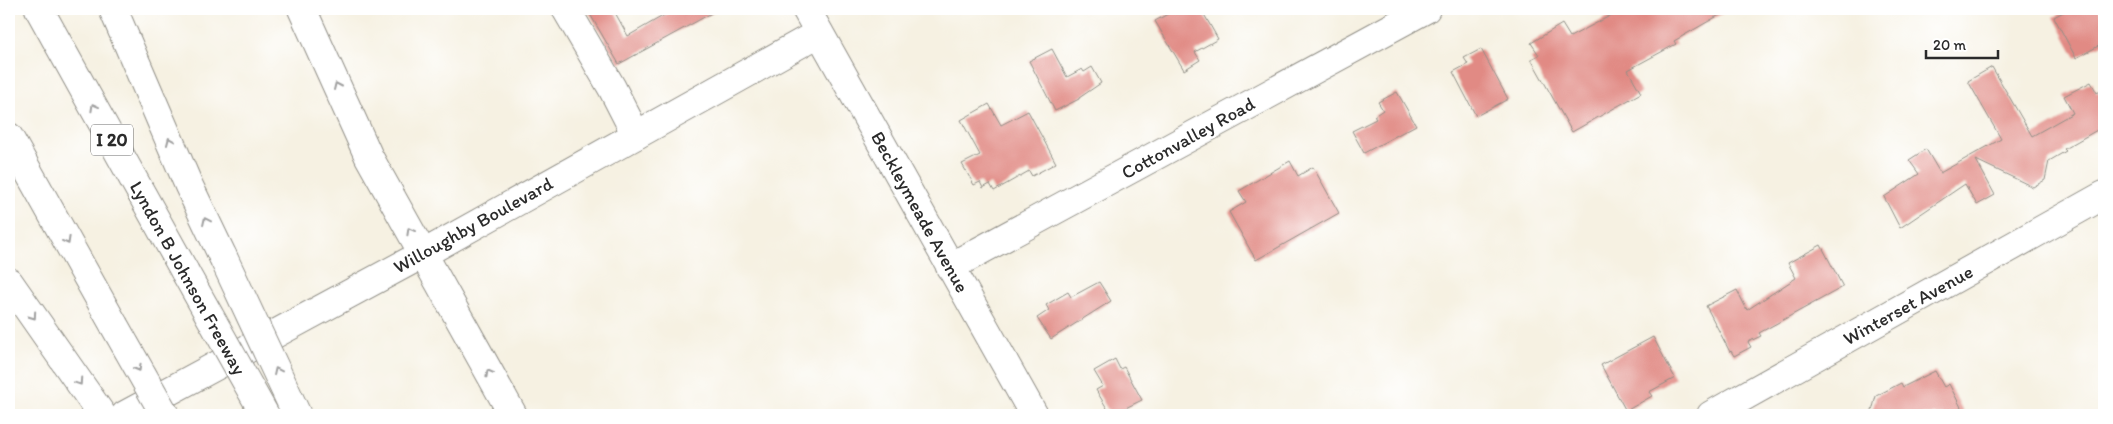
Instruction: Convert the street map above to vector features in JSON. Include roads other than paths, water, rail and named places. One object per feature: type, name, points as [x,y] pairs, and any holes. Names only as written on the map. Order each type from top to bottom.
[{"type":"main road","name":"Lyndon B Johnson Freeway","points":[[40,9],[265,415]]},
{"type":"main road","points":[[113,9],[189,186],[297,415]]},
{"type":"main road","points":[[302,9],[369,157],[513,415]]},
{"type":"main road","points":[[566,9],[612,88],[636,135]]},
{"type":"main road","name":"Beckleymeade Avenue","points":[[806,9],[1034,415]]},
{"type":"main road","name":"Cottonvalley Road","points":[[950,267],[1426,9]]},
{"type":"main road","name":"Willoughby Boulevard","points":[[125,415],[423,254],[819,33]]},
{"type":"main road","points":[[9,137],[165,415]]},
{"type":"main road","points":[[9,146],[50,210]]},
{"type":"main road","name":"Winterset Avenue","points":[[1711,415],[2104,195]]},
{"type":"main road","points":[[9,282],[102,415]]}]
